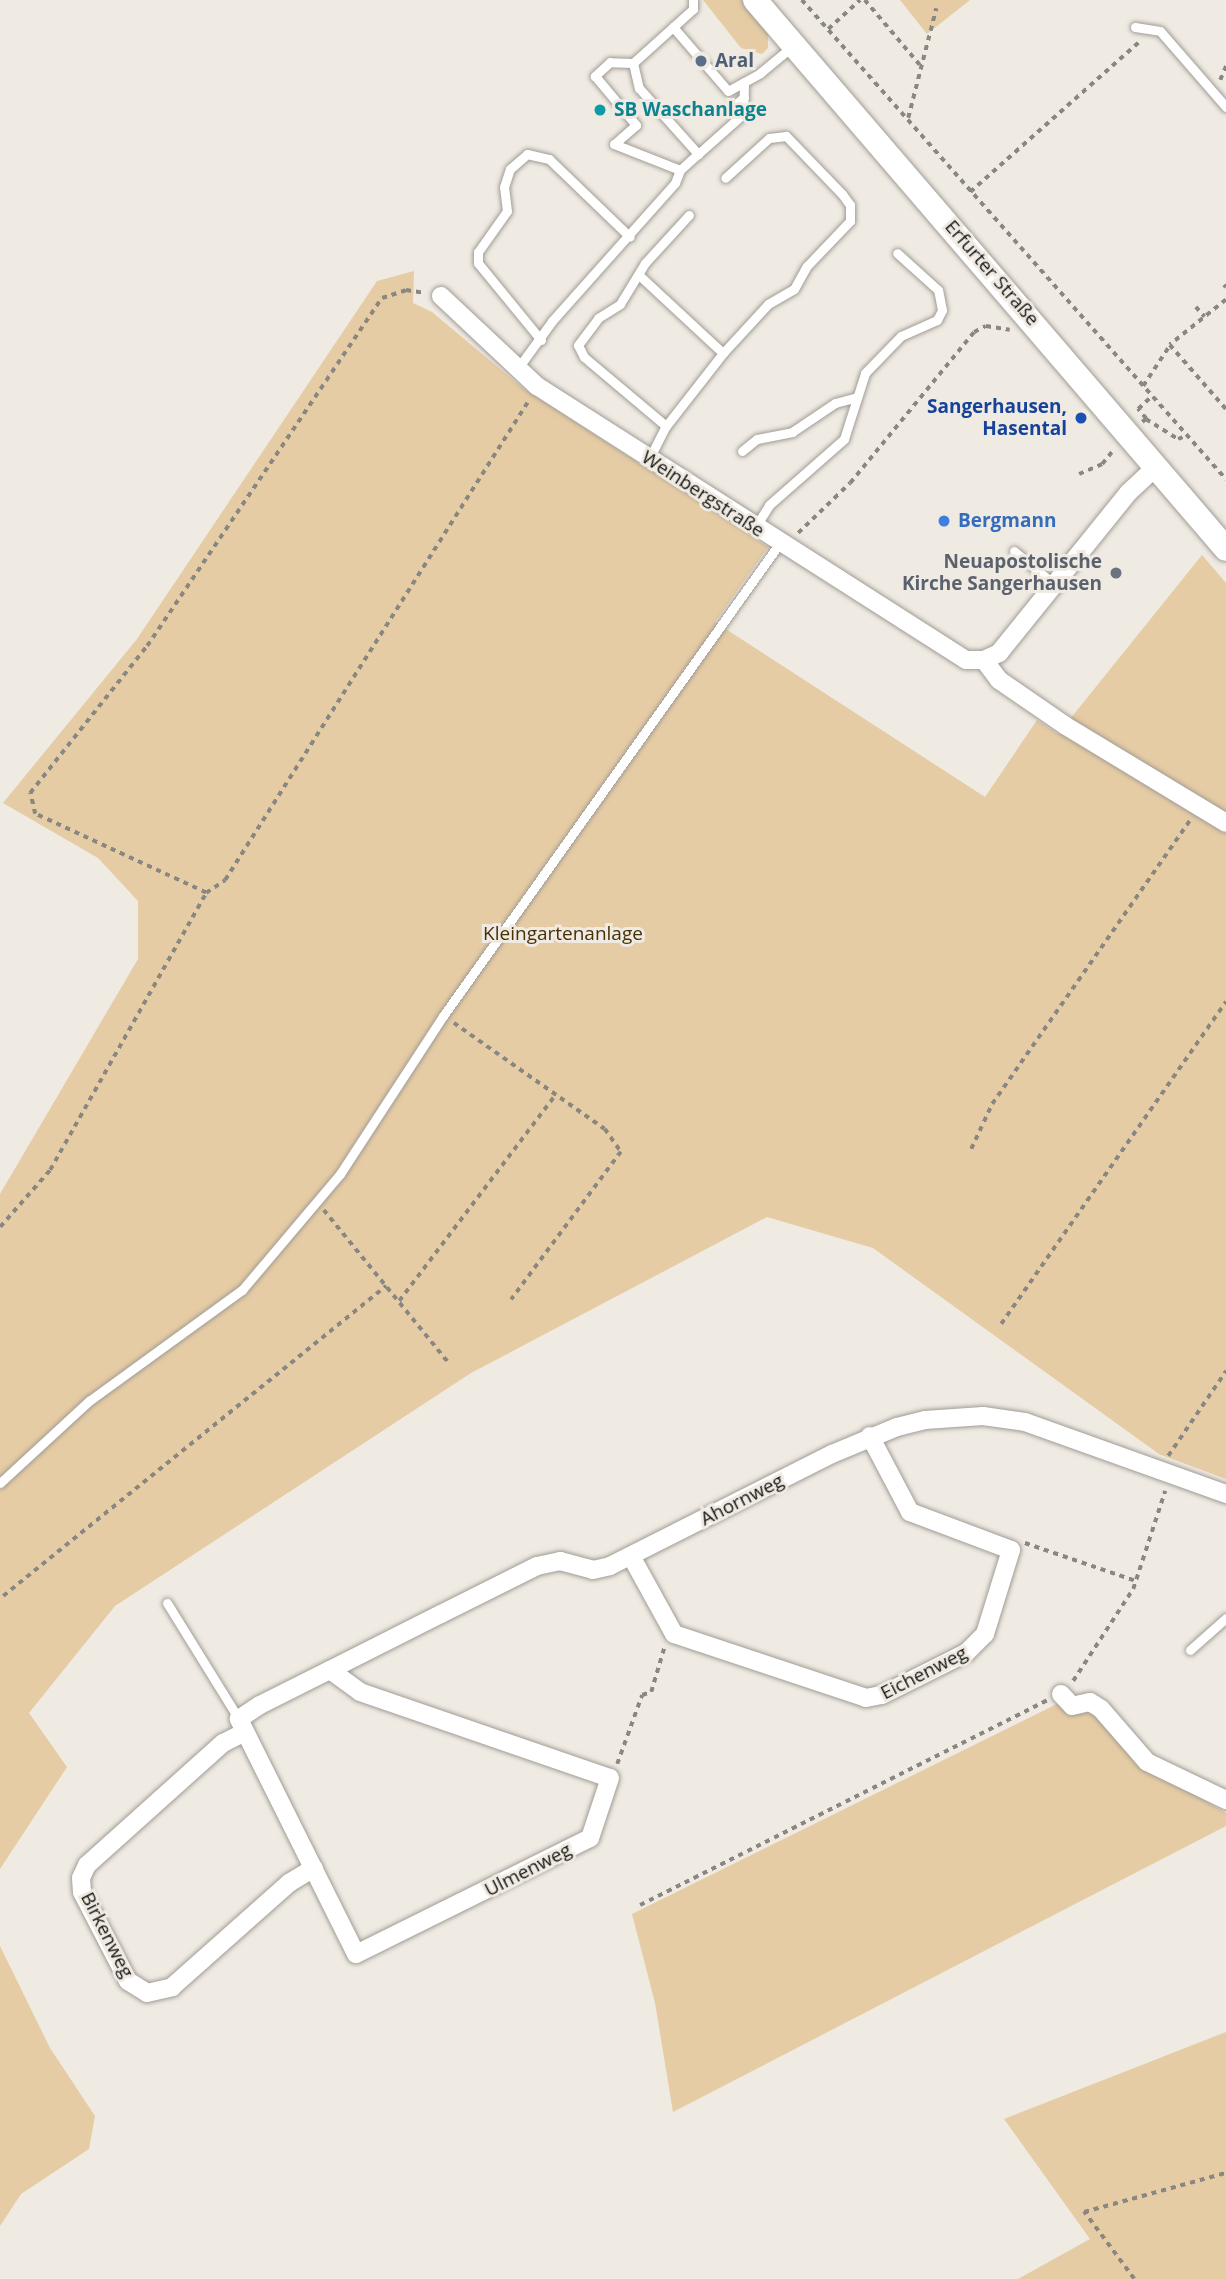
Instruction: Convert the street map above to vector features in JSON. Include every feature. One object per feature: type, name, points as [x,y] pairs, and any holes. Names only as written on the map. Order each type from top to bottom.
[{"type":"main road","name":"Erfurter Straße","points":[[755,0],[1026,312],[1226,549]]},
{"type":"street","name":"Weinbergstraße","points":[[441,296],[537,386],[957,656],[984,660]]},
{"type":"street","points":[[1155,468],[1129,492],[1004,647],[984,660],[999,680],[1226,823]]},
{"type":"street","name":"Ahornweg","points":[[330,1670],[537,1566],[560,1561],[593,1570],[631,1556],[870,1436],[925,1420],[1005,1418],[1053,1430],[1226,1494]]},
{"type":"street","points":[[870,1436],[910,1512],[998,1545]]},
{"type":"street","name":"Eichenweg","points":[[669,1630],[874,1698],[978,1644],[1011,1550],[998,1545]]},
{"type":"street","points":[[631,1556],[669,1630]]},
{"type":"street","points":[[242,1725],[330,1670],[360,1692],[610,1778]]},
{"type":"street","points":[[1061,1694],[1072,1706],[1090,1702],[1101,1709],[1147,1762],[1226,1800]]},
{"type":"street","name":"Birkenweg","points":[[242,1725],[87,1865],[81,1878],[82,1892],[128,1981],[147,1993],[172,1987],[289,1883],[314,1868]]},
{"type":"street","name":"Ulmenweg","points":[[242,1725],[356,1954],[590,1838],[610,1778]]},
{"type":"lane","points":[[680,170],[614,144],[636,125],[595,76],[610,62],[633,63],[693,9],[693,0]]},
{"type":"lane","points":[[673,27],[728,91],[794,45]]},
{"type":"lane","points":[[1135,27],[1160,31],[1226,107]]},
{"type":"lane","points":[[633,63],[639,88],[693,141],[698,153]]},
{"type":"lane","points":[[518,368],[541,340],[552,321],[630,237],[638,220],[675,183],[680,170],[743,114],[744,82]]},
{"type":"lane","points":[[732,108],[744,97]]},
{"type":"lane","points":[[649,459],[666,426],[723,353],[768,304],[794,289],[807,266],[851,214],[842,194],[786,136],[778,133],[725,178]]},
{"type":"lane","points":[[541,340],[478,263],[478,252],[507,211],[504,187],[510,169],[527,154],[548,159],[630,237]]},
{"type":"lane","points":[[666,426],[584,357],[578,345],[598,318],[620,304],[645,263],[689,215]]},
{"type":"lane","points":[[755,528],[769,505],[844,439],[851,428],[864,373],[901,336],[937,320],[942,310],[938,290],[897,253]]},
{"type":"lane","points":[[639,276],[723,353]]},
{"type":"lane","points":[[742,451],[757,439],[792,432],[835,402],[857,397]]},
{"type":"lane","points":[[0,1483],[89,1401],[242,1290],[340,1174],[443,1016],[781,545]]},
{"type":"lane","points":[[1014,551],[1055,585]]},
{"type":"lane","points":[[167,1603],[242,1725]]},
{"type":"lane","points":[[1190,1650],[1226,1618]]},
{"type":"path","points":[[802,0],[1226,479]]},
{"type":"path","points":[[828,29],[860,0]]},
{"type":"path","points":[[865,0],[921,66]]},
{"type":"path","points":[[907,119],[936,9]]},
{"type":"path","points":[[970,192],[1146,35],[1160,31]]},
{"type":"path","points":[[1219,80],[1226,66]]},
{"type":"path","points":[[206,893],[35,814],[30,793],[147,646],[382,298],[406,290],[441,296]]},
{"type":"path","points":[[1143,386],[1170,345],[1226,300]]},
{"type":"path","points":[[1196,307],[1205,317]]},
{"type":"path","points":[[781,545],[850,483],[974,332],[986,326],[1009,331],[1026,312]]},
{"type":"path","points":[[1170,345],[1226,409]]},
{"type":"path","points":[[0,1227],[50,1170],[206,893],[225,880],[537,386]]},
{"type":"path","points":[[1146,419],[1138,409],[1153,396]]},
{"type":"path","points":[[971,1149],[992,1104],[1199,807]]},
{"type":"path","points":[[1000,1324],[1226,1002]]},
{"type":"path","points":[[443,1016],[605,1129],[621,1152],[511,1300]]},
{"type":"path","points":[[399,1301],[555,1094]]},
{"type":"path","points":[[317,1201],[449,1363]]},
{"type":"path","points":[[3,1596],[386,1286]]},
{"type":"path","points":[[640,1905],[1061,1694],[1071,1686],[1136,1581],[1166,1472],[1226,1371]]},
{"type":"path","points":[[998,1545],[1005,1536],[1136,1581]]},
{"type":"path","points":[[610,1778],[642,1695],[651,1692],[669,1630]]},
{"type":"path","points":[[1133,2279],[1084,2212],[1226,2172]]},
{"type":"green space","points":[[703,0],[741,0],[768,34],[768,48],[762,54],[741,48]]},
{"type":"green space","points":[[900,0],[970,0],[927,34]]},
{"type":"green space","name":"Kleingartenanlage","points":[[414,271],[413,303],[432,312],[523,388],[768,547],[715,622],[985,797],[1037,720],[1058,734],[1202,555],[1226,583],[1226,1479],[1159,1454],[873,1248],[767,1217],[471,1373],[115,1606],[29,1713],[67,1767],[0,1869],[0,1194],[138,959],[138,901],[98,858],[3,803],[137,639],[377,281]]},
{"type":"green space","points":[[1059,1703],[1071,1715],[1091,1709],[1140,1763],[1226,1813],[1226,1826],[673,2112],[655,2003],[632,1914]]},
{"type":"green space","points":[[0,1946],[50,2048],[95,2116],[89,2149],[21,2194],[0,2226]]},
{"type":"green space","points":[[1226,2032],[1226,2279],[1018,2279],[1090,2239],[1004,2119]]},
{"type":"place","name":"Aral","points":[[701,61]]},
{"type":"place","name":"SB Waschanlage","points":[[600,110]]},
{"type":"place","name":"Sangerhausen, Hasental","points":[[1081,418]]},
{"type":"place","name":"Bergmann","points":[[944,521]]},
{"type":"place","name":"Neuapostolische Kirche Sangerhausen","points":[[1116,573]]}]
